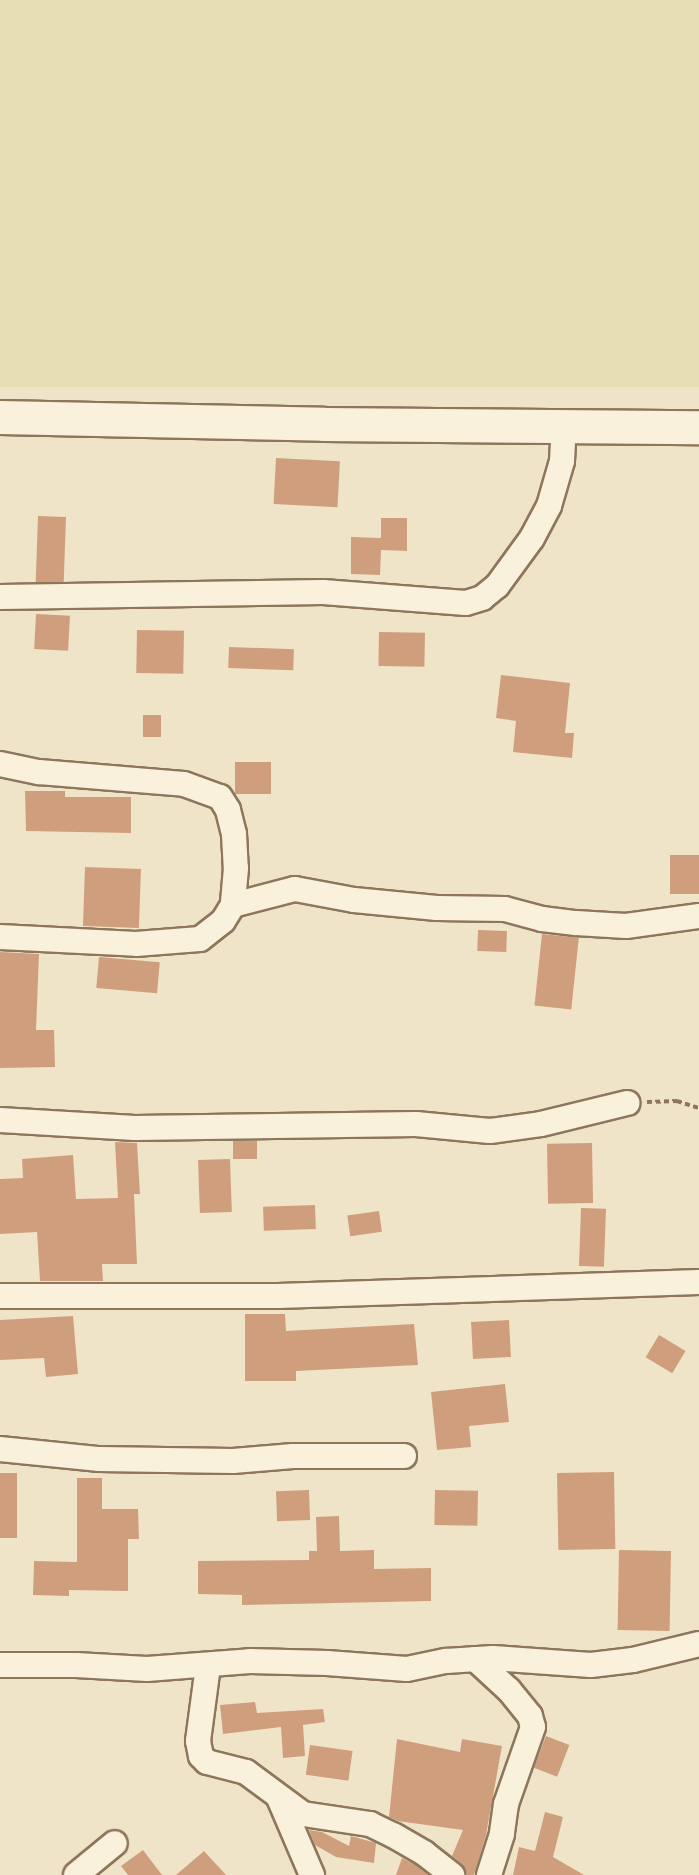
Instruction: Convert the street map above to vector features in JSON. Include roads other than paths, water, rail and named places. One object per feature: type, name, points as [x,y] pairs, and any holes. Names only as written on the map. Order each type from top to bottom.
[{"type":"street","points":[[0,417],[699,427]]},
{"type":"street","points":[[0,597],[323,592],[466,603],[482,598],[497,586],[532,538],[549,506],[562,461],[564,427]]},
{"type":"street","points":[[0,764],[39,772],[184,784],[220,797],[228,810],[234,834],[236,868],[233,905],[223,921],[200,939],[135,944],[0,937]]},
{"type":"street","points":[[233,905],[295,889],[354,900],[437,908],[505,909],[542,919],[626,926],[699,916]]},
{"type":"street","points":[[0,1120],[135,1128],[415,1124],[490,1131],[541,1124],[627,1103]]},
{"type":"street","points":[[0,1296],[278,1296],[699,1282]]},
{"type":"street","points":[[0,1449],[99,1459],[233,1461],[293,1456],[404,1456]]},
{"type":"street","points":[[0,1665],[147,1669],[250,1661],[327,1662],[407,1669],[475,1659],[591,1665],[633,1660],[699,1644]]},
{"type":"street","points":[[475,1659],[509,1690],[530,1716],[533,1727],[506,1804],[502,1834],[489,1875]]},
{"type":"street","points":[[208,1665],[198,1741],[201,1756],[207,1762],[246,1772],[303,1814],[369,1824],[424,1853],[452,1875]]},
{"type":"street","points":[[278,1796],[312,1875]]},
{"type":"street","points":[[76,1875],[115,1843]]}]
